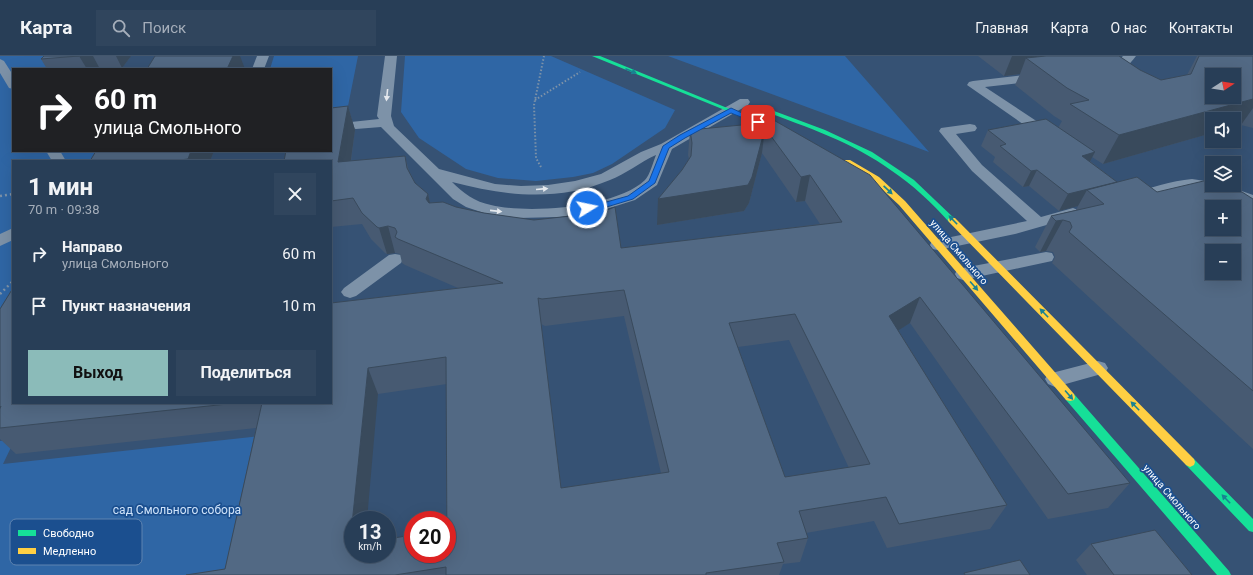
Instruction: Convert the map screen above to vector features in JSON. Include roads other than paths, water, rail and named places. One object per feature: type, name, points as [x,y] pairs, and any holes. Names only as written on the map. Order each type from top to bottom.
[{"type":"street","points":[[595,56],[730,103],[786,134]]},
{"type":"street","name":"улица Смольного","points":[[744,102],[869,152],[901,172],[931,198],[1253,527]]},
{"type":"street","name":"улица Смольного","points":[[838,158],[876,179],[902,203],[1224,575]]},
{"type":"lane","points":[[258,68],[263,56]]},
{"type":"lane","points":[[391,56],[384,116],[388,127],[458,196],[465,208],[518,213],[560,212],[600,206],[630,197],[652,182],[666,147]]},
{"type":"lane","points":[[1094,72],[1117,69],[1130,56]]},
{"type":"lane","points":[[0,63],[12,83]]},
{"type":"lane","points":[[1056,76],[973,85],[1059,143]]},
{"type":"lane","points":[[435,173],[495,188],[523,190],[577,185],[601,179],[621,170],[643,156],[666,147],[682,136],[714,120],[730,103],[744,102]]},
{"type":"lane","points":[[356,124],[387,122]]},
{"type":"lane","points":[[970,128],[946,132],[977,168],[1038,222]]},
{"type":"lane","points":[[1124,194],[1139,196],[1184,184],[1199,184],[1218,188],[1253,200]]},
{"type":"lane","points":[[938,245],[1085,210]]},
{"type":"lane","points":[[0,241],[12,234]]},
{"type":"lane","points":[[963,274],[1046,256]]},
{"type":"lane","points":[[350,292],[395,259]]},
{"type":"lane","points":[[1055,379],[1098,368]]},
{"type":"park label","name":"сад Смольного собора","points":[[177,510]]}]
